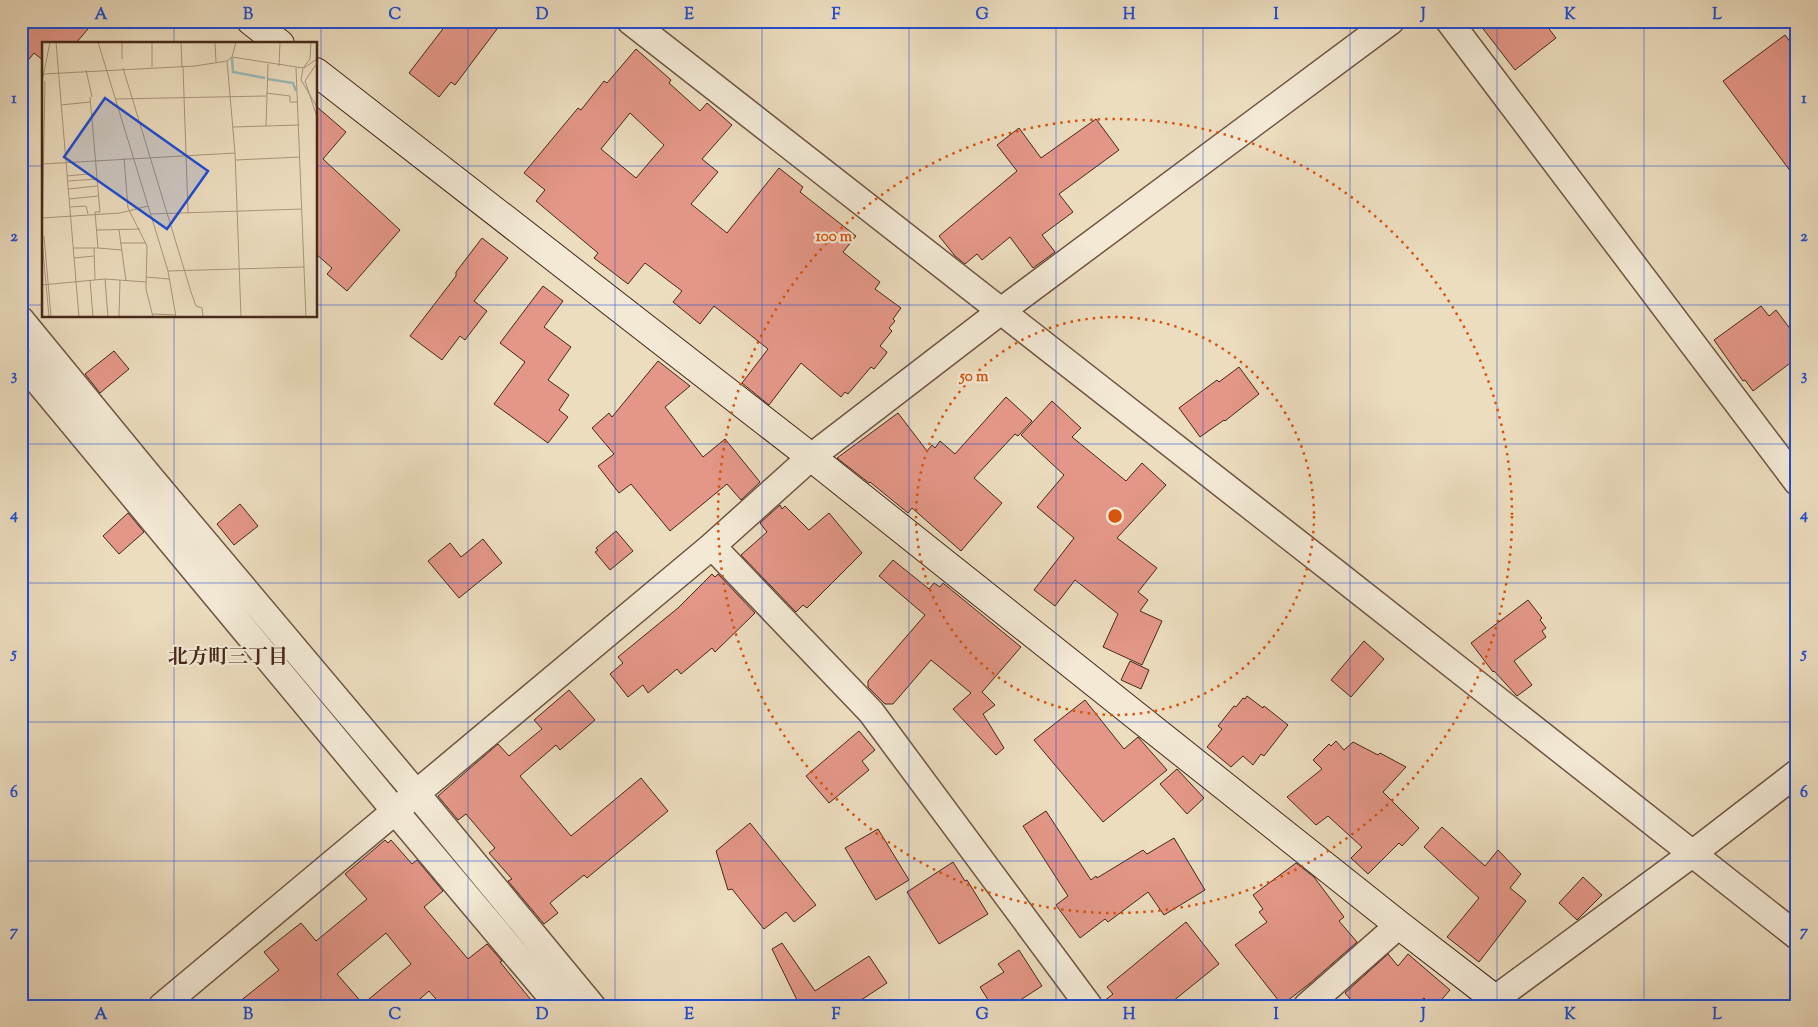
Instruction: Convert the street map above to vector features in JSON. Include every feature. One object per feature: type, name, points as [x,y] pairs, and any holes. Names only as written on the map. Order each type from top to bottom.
[{"type":"street","points":[[251,21],[277,42]]},
{"type":"street","points":[[630,21],[1797,936]]},
{"type":"street","points":[[162,1006],[712,546],[811,457],[1001,311],[1391,21]]},
{"type":"street","points":[[1450,21],[1797,482]]},
{"type":"street","points":[[318,74],[811,457],[1399,925],[1499,1002],[1797,772]]},
{"type":"street","points":[[21,320],[155,484],[416,793],[592,1006]]},
{"type":"street","points":[[21,361],[559,1006]]},
{"type":"street","points":[[712,546],[871,712],[1089,1006]]},
{"type":"street","points":[[1307,1006],[1399,925]]},
{"type":"building","points":[[21,21],[95,21],[77,42],[42,42],[42,59],[34,53],[21,69]]},
{"type":"building","points":[[449,21],[503,21],[455,85],[451,82],[439,97],[409,73]]},
{"type":"building","points":[[1477,21],[1543,21],[1556,38],[1515,70]]},
{"type":"building","points":[[1785,35],[1797,51],[1797,180],[1723,81]]},
{"type":"building","points":[[636,49],[671,80],[669,83],[700,111],[707,103],[732,125],[702,159],[718,172],[691,204],[727,233],[779,168],[803,187],[800,192],[856,236],[843,252],[880,282],[875,289],[901,308],[893,319],[895,321],[889,328],[892,331],[880,346],[887,352],[886,354],[874,369],[871,367],[848,394],[845,392],[841,397],[801,363],[769,405],[742,383],[768,349],[714,306],[700,324],[673,302],[682,291],[645,263],[628,284],[594,258],[598,253],[536,201],[545,190],[524,173],[578,108],[581,110],[604,81],[607,83]],"holes":[[[630,113],[664,145],[636,178],[601,149]]]},
{"type":"building","points":[[318,108],[346,132],[323,159],[400,230],[347,291],[327,274],[332,268],[318,256]]},
{"type":"building","points":[[1096,119],[1119,150],[1059,194],[1073,212],[1042,235],[1055,252],[1033,268],[1010,237],[982,260],[977,254],[965,264],[955,256],[939,236],[1017,171],[997,145],[1019,128],[1041,158]]},
{"type":"building","points":[[482,238],[508,258],[474,301],[487,311],[465,340],[460,336],[442,360],[410,336],[456,276],[456,272]]},
{"type":"building","points":[[543,286],[563,301],[544,327],[571,347],[548,380],[569,395],[559,410],[568,417],[548,443],[494,404],[525,362],[500,343]]},
{"type":"building","points":[[1761,306],[1769,316],[1776,310],[1797,338],[1797,358],[1753,391],[1745,380],[1743,381],[1714,340]]},
{"type":"building","points":[[114,351],[129,369],[100,393],[85,374]]},
{"type":"building","points":[[658,361],[690,386],[665,407],[703,457],[725,439],[760,482],[741,500],[727,484],[670,531],[631,484],[619,493],[598,466],[614,454],[592,428],[609,413],[612,417]]},
{"type":"building","points":[[1239,367],[1259,394],[1225,421],[1200,437],[1179,408],[1217,380],[1219,382]]},
{"type":"building","points":[[1006,397],[1032,421],[1018,436],[1015,434],[974,478],[1002,503],[961,551],[912,508],[908,513],[837,458],[898,413],[927,451],[932,445],[935,448],[940,441],[955,454]]},
{"type":"building","points":[[1052,401],[1081,428],[1072,437],[1126,481],[1142,463],[1166,485],[1117,538],[1157,568],[1138,592],[1148,600],[1140,611],[1162,621],[1142,665],[1103,647],[1118,614],[1075,580],[1055,606],[1034,590],[1074,538],[1037,507],[1064,475],[1021,435]]},
{"type":"building","points":[[240,504],[258,526],[234,545],[217,524]]},
{"type":"building","points":[[780,505],[782,509],[785,506],[809,530],[829,513],[862,553],[807,608],[803,605],[796,612],[741,555],[767,532],[760,523]]},
{"type":"building","points":[[128,513],[144,532],[119,554],[103,536]]},
{"type":"building","points":[[616,531],[633,551],[610,570],[595,552],[598,550],[596,548]]},
{"type":"building","points":[[483,539],[502,563],[459,598],[428,561],[450,543],[461,557]]},
{"type":"building","points":[[893,560],[929,589],[934,583],[940,587],[943,583],[1021,647],[982,692],[995,705],[983,714],[1004,748],[996,755],[953,709],[971,693],[931,660],[893,704],[885,704],[868,687],[868,681],[925,615],[879,576]]},
{"type":"building","points":[[712,574],[715,577],[718,574],[755,613],[715,652],[712,648],[681,674],[677,669],[648,693],[643,685],[628,697],[610,674],[623,663],[618,657],[678,608]]},
{"type":"building","points":[[1528,600],[1542,618],[1540,620],[1546,628],[1542,631],[1546,637],[1514,661],[1532,685],[1517,696],[1493,672],[1471,643]]},
{"type":"building","points":[[1364,641],[1384,659],[1351,697],[1331,680]]},
{"type":"building","points":[[1130,661],[1149,670],[1141,689],[1121,680]]},
{"type":"building","points":[[569,690],[595,720],[560,750],[556,745],[520,776],[571,836],[641,778],[668,811],[587,878],[584,875],[550,903],[558,913],[544,924],[508,881],[512,879],[489,853],[495,848],[466,814],[458,820],[438,796],[498,744],[509,756],[542,729],[534,720]]},
{"type":"building","points":[[1247,696],[1263,708],[1264,706],[1288,725],[1264,756],[1261,754],[1253,765],[1243,756],[1231,767],[1207,747],[1222,729],[1218,726],[1234,706],[1236,707]]},
{"type":"building","points":[[1085,700],[1124,749],[1138,737],[1167,770],[1103,822],[1034,740]]},
{"type":"building","points":[[859,731],[875,750],[862,761],[869,770],[829,803],[806,776]]},
{"type":"building","points":[[1336,741],[1344,750],[1353,742],[1378,755],[1380,753],[1406,767],[1383,792],[1419,828],[1402,846],[1399,843],[1368,874],[1351,858],[1362,847],[1328,816],[1316,825],[1287,797],[1322,769],[1313,760],[1329,744],[1331,746]]},
{"type":"building","points":[[1177,769],[1204,798],[1187,814],[1160,784]]},
{"type":"building","points":[[1046,811],[1091,880],[1143,850],[1147,854],[1174,838],[1205,890],[1164,915],[1148,892],[1108,922],[1105,919],[1080,938],[1056,905],[1068,896],[1023,826]]},
{"type":"building","points":[[750,823],[816,905],[794,922],[786,912],[764,929],[732,889],[728,890],[716,851]]},
{"type":"building","points":[[1442,827],[1485,866],[1498,850],[1521,874],[1510,888],[1526,901],[1479,962],[1447,937],[1479,898],[1424,847]]},
{"type":"building","points":[[878,829],[909,880],[876,900],[845,848]]},
{"type":"building","points":[[385,840],[388,843],[391,840],[412,864],[417,860],[443,891],[424,907],[468,959],[487,944],[536,1006],[442,1006],[429,991],[412,1006],[234,1006],[279,970],[264,952],[301,923],[316,941],[367,899],[345,874]],"holes":[[[386,933],[411,964],[363,1004],[337,974]]]},
{"type":"building","points":[[953,862],[965,881],[967,880],[988,914],[939,944],[907,892]]},
{"type":"building","points":[[1296,863],[1314,877],[1344,917],[1339,921],[1357,942],[1282,1005],[1235,945],[1267,922],[1259,912],[1263,909],[1253,895]]},
{"type":"building","points":[[1583,877],[1602,895],[1577,920],[1559,903]]},
{"type":"building","points":[[1186,922],[1219,964],[1167,1006],[1104,1006],[1103,1002],[1113,994],[1107,987]]},
{"type":"building","points":[[782,943],[815,991],[869,956],[887,983],[852,1006],[792,1006],[798,1002],[772,949]]},
{"type":"building","points":[[1019,950],[1042,986],[1011,1006],[992,1006],[980,987],[1004,972],[998,964]]},
{"type":"building","points":[[1388,954],[1398,966],[1408,954],[1450,990],[1436,1006],[1432,1006],[1424,998],[1414,1006],[1356,1006],[1345,993]]},
{"type":"district","name":"北方町三丁目","points":[[228,658]]}]
